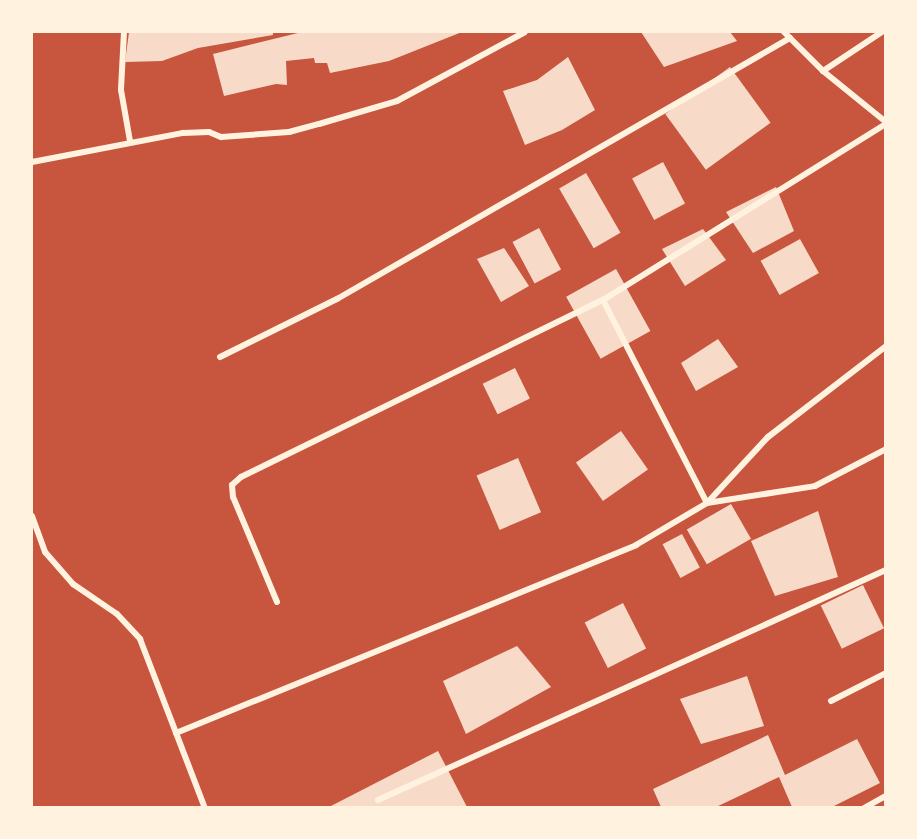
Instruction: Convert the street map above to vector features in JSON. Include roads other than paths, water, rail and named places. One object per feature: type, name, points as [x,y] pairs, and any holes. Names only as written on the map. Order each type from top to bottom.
[{"type":"street","points":[[124,32],[120,90],[130,141]]},
{"type":"street","points":[[32,162],[130,141],[183,133],[209,132],[221,137],[289,132],[397,101],[525,32]]},
{"type":"street","points":[[277,602],[233,497],[232,485],[603,300],[885,123],[823,71],[784,32]]},
{"type":"street","points":[[823,71],[882,32]]},
{"type":"street","points":[[220,357],[347,293],[790,38]]},
{"type":"street","points":[[603,300],[707,503]]},
{"type":"street","points":[[176,733],[636,545],[707,503],[768,437],[885,346]]},
{"type":"street","points":[[707,503],[815,486],[885,449]]},
{"type":"street","points":[[32,516],[45,552],[73,584],[117,614],[140,639],[205,807]]},
{"type":"street","points":[[378,800],[885,570]]},
{"type":"street","points":[[831,701],[885,673]]},
{"type":"street","points":[[864,807],[885,796]]}]
